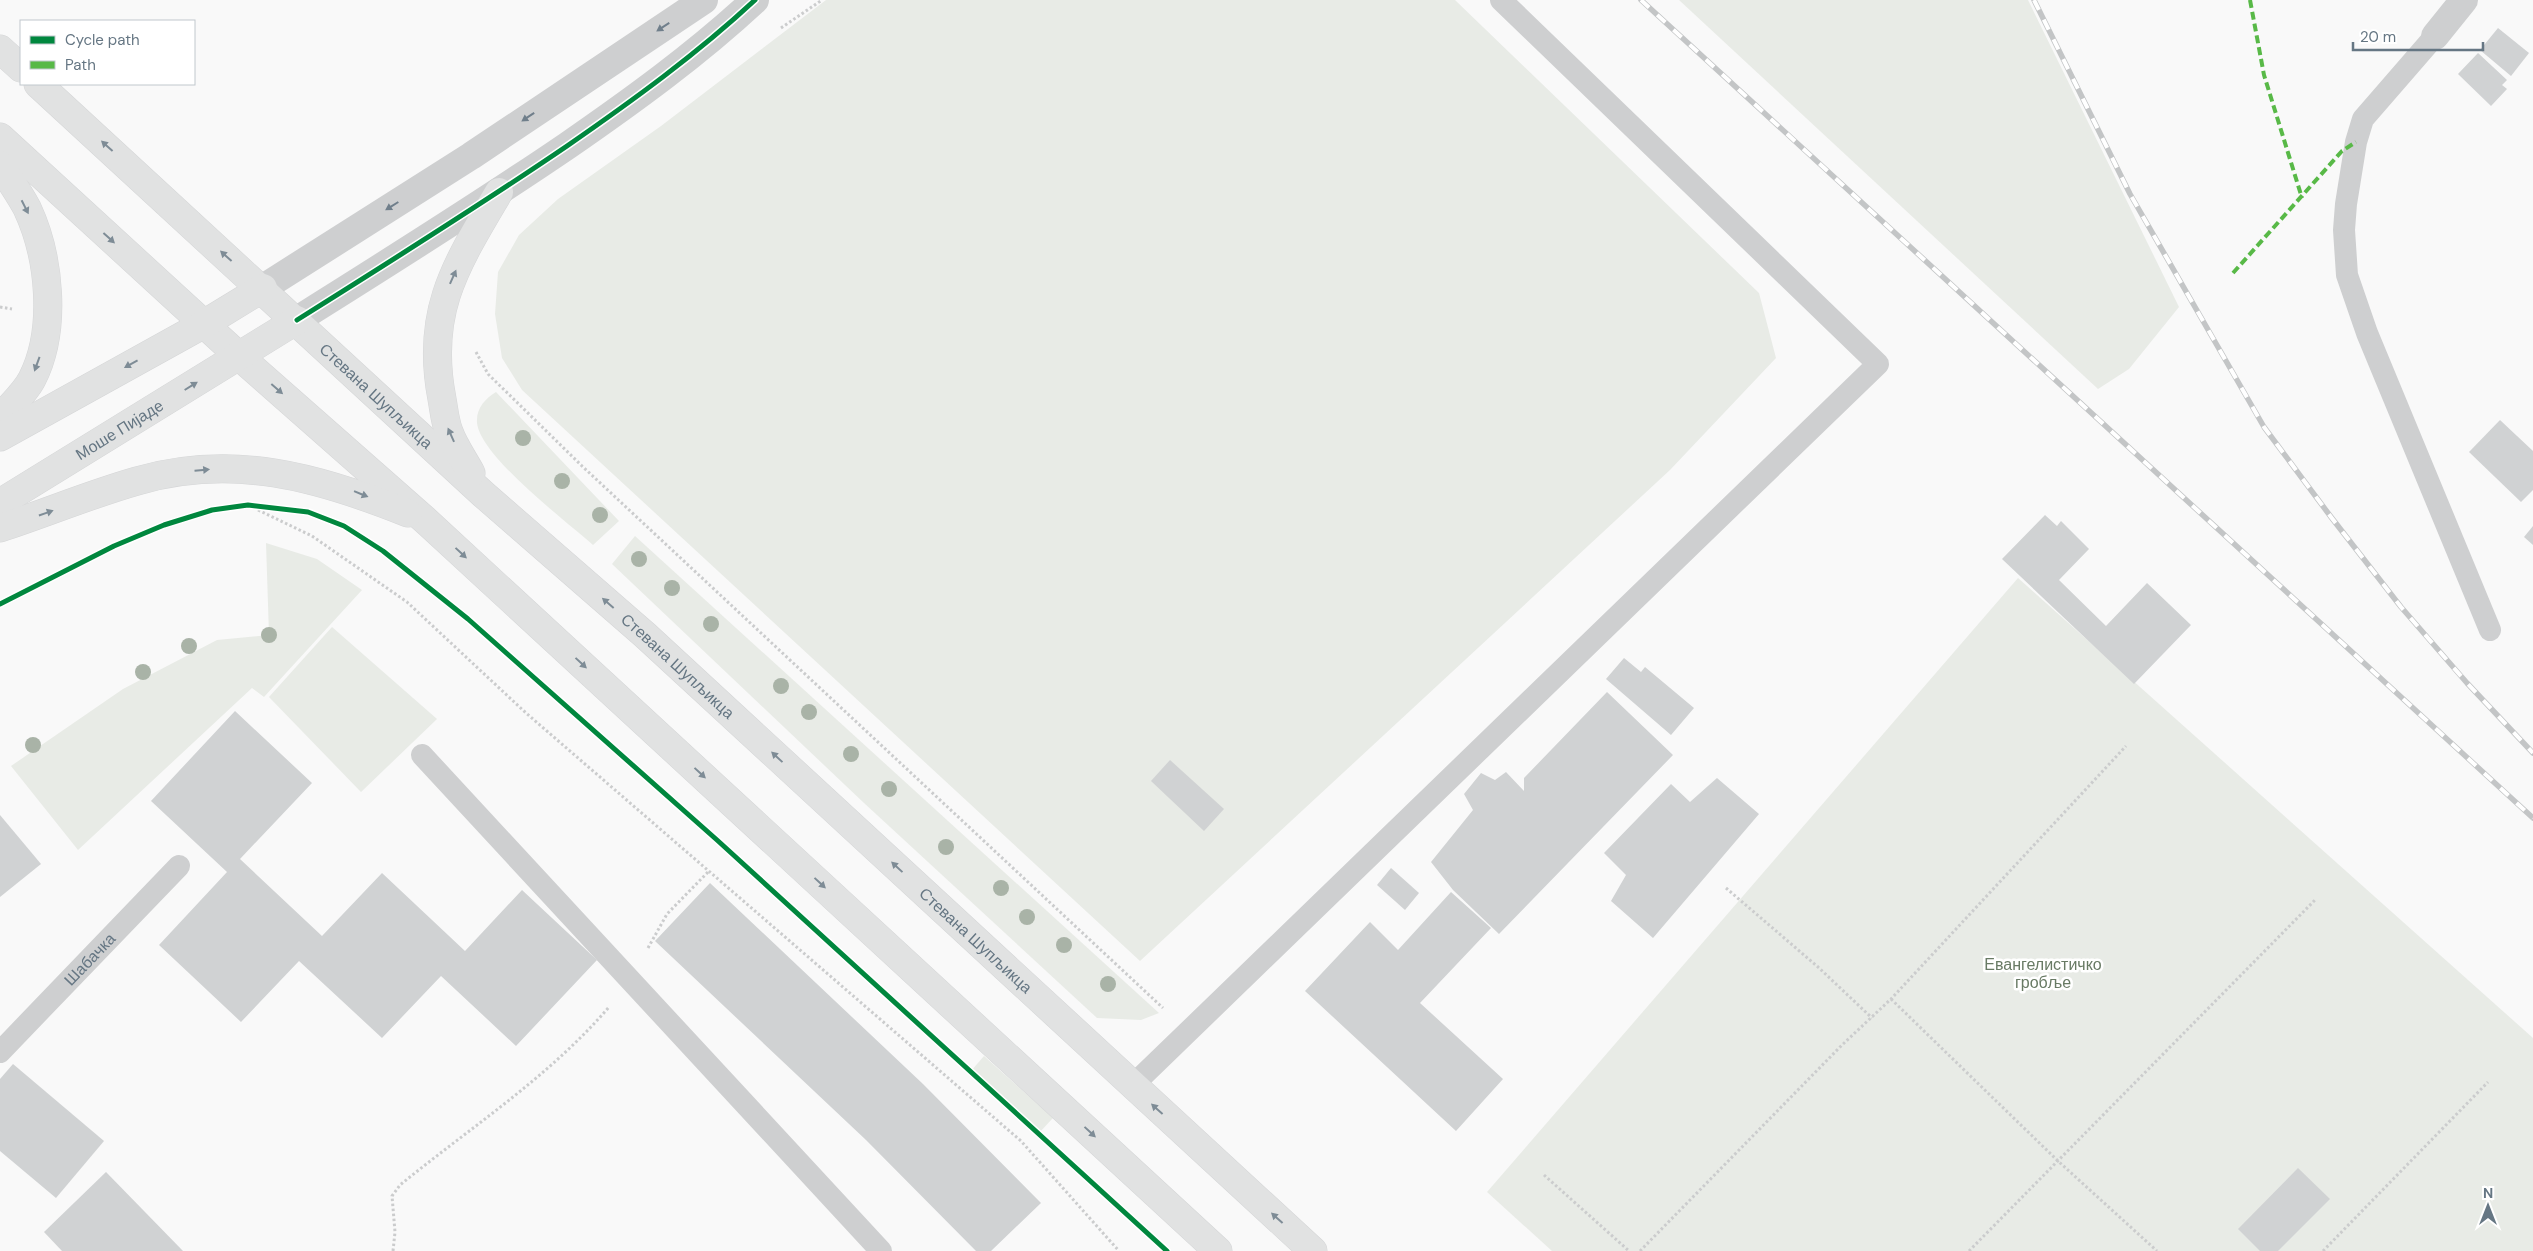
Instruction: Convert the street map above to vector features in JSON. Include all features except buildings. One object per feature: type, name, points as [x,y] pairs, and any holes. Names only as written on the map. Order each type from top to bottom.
[{"type":"main road","points":[[0,49],[20,67]]},
{"type":"main road","name":"Стевана Шупљикца","points":[[39,85],[263,288],[483,494],[645,635],[1313,1251]]},
{"type":"main road","points":[[0,137],[240,357],[425,520],[1218,1251]]},
{"type":"main road","points":[[0,165],[27,208],[41,250],[49,316],[46,339],[31,380],[0,418]]},
{"type":"main road","points":[[483,494],[449,432],[438,379],[438,330],[447,290],[460,260],[499,192]]},
{"type":"main road","points":[[0,437],[204,324],[263,288]]},
{"type":"main road","name":"Моше Пијаде","points":[[0,503],[240,357],[297,320]]},
{"type":"main road","points":[[0,528],[138,481],[201,469],[247,468],[304,477],[350,490],[425,520]]},
{"type":"street","points":[[263,288],[471,156],[704,0]]},
{"type":"street","points":[[297,320],[499,192],[625,106],[727,27],[755,0]]},
{"type":"street","points":[[2435,36],[2464,0]]},
{"type":"lane","points":[[1132,1086],[1878,364],[1501,0]]},
{"type":"lane","points":[[2435,36],[2363,119],[2356,142],[2346,204],[2344,230],[2347,274],[2367,333],[2490,630]]},
{"type":"lane","points":[[422,755],[881,1251]]},
{"type":"lane","name":"Шабачка","points":[[0,1052],[179,866]]},
{"type":"path","points":[[474,346],[488,374],[582,466],[1188,1032]]},
{"type":"path","points":[[248,505],[266,507]]},
{"type":"path","points":[[256,509],[312,536],[407,602],[526,713],[1021,1141],[1119,1251]]},
{"type":"path","points":[[1640,1251],[1842,1044],[1891,999],[2126,746]]},
{"type":"path","points":[[393,1251],[395,1232],[392,1196],[400,1185],[508,1103],[593,1026],[632,982],[658,927],[667,914],[709,871]]},
{"type":"path","points":[[1726,888],[1818,967],[1872,1018]]},
{"type":"path","points":[[1969,1251],[2316,899]]},
{"type":"path","points":[[1891,999],[2058,1161],[2157,1251]]},
{"type":"path","points":[[2323,1251],[2488,1082]]},
{"type":"path","points":[[1544,1175],[1629,1251]]},
{"type":"green space","points":[[826,0],[1455,0],[1759,293],[1776,358],[1670,470],[1140,961],[522,390],[502,358],[495,314],[498,272],[519,235],[558,199],[661,126]]},
{"type":"green space","points":[[1679,0],[2028,0],[2179,307],[2129,369],[2098,389]]},
{"type":"green space","points":[[496,392],[619,521],[593,545],[526,488],[493,453],[482,437],[477,423],[478,413],[485,401]]},
{"type":"green space","points":[[635,536],[1159,1013],[1141,1020],[1097,1018],[864,803],[612,564]]},
{"type":"green space","points":[[266,543],[317,559],[362,590],[264,697],[252,688],[78,850],[11,766],[123,689],[217,640],[269,635]]},
{"type":"green space","name":"Евангелистичко гробље","points":[[2018,578],[2533,1038],[2533,1251],[1552,1251],[1487,1192]]},
{"type":"green space","points":[[332,627],[437,719],[361,792],[269,697]]},
{"type":"green space","points":[[984,1056],[1053,1118],[1039,1133],[971,1071]]},
{"type":"railway","points":[[1641,0],[2533,818]]},
{"type":"railway","points":[[2034,0],[2130,194],[2264,427],[2401,607],[2467,683],[2533,753]]},
{"type":"marked path","points":[[2250,0],[2264,75],[2302,198]]},
{"type":"marked path","points":[[2233,273],[2342,151],[2356,142]]},
{"type":"cycle path","points":[[297,320],[467,212],[591,129],[687,58],[755,0]]},
{"type":"cycle path","points":[[0,604],[114,546],[164,525],[212,510],[248,505],[308,512],[344,526],[383,551],[468,619],[717,840],[1167,1251]]}]
